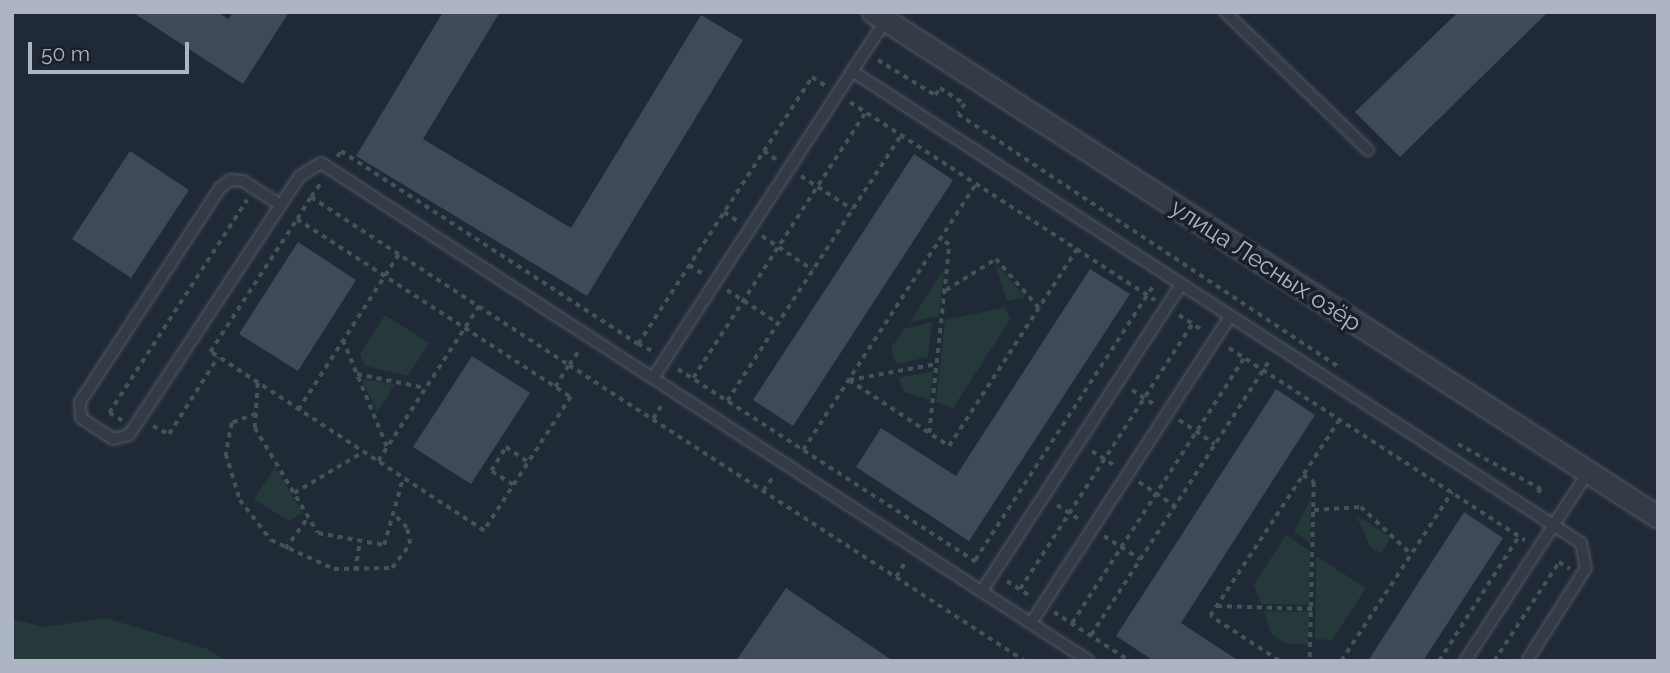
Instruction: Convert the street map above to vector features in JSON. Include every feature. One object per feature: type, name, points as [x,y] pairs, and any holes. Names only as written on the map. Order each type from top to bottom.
[{"type":"street","name":"улица Лесных озёр","points":[[879,16],[1658,517]]},
{"type":"lane","points":[[1225,12],[1368,150]]},
{"type":"lane","points":[[653,378],[838,94],[879,16]]},
{"type":"lane","points":[[852,71],[1553,525],[1587,552],[1582,577],[1527,661]]},
{"type":"lane","points":[[280,205],[243,181],[230,180],[220,188],[80,402],[81,418],[113,439],[129,435],[280,205],[313,163],[328,166],[1089,661]]},
{"type":"lane","points":[[982,591],[1181,284]]},
{"type":"lane","points":[[1031,623],[1230,316]]},
{"type":"lane","points":[[1465,661],[1588,472]]},
{"type":"path","points":[[1130,661],[638,344],[812,77],[1582,577]]},
{"type":"path","points":[[693,378],[866,112]]},
{"type":"path","points":[[727,401],[901,135]]},
{"type":"path","points":[[764,151],[852,209]]},
{"type":"path","points":[[803,450],[976,184]]},
{"type":"path","points":[[297,219],[571,397],[484,531],[210,352],[311,197],[1025,661]]},
{"type":"path","points":[[724,212],[813,270]]},
{"type":"path","points":[[929,433],[950,245],[941,239]]},
{"type":"path","points":[[849,380],[949,446],[1077,249]]},
{"type":"path","points":[[298,410],[399,254]]},
{"type":"path","points":[[975,560],[1174,255]]},
{"type":"path","points":[[946,290],[996,259],[1039,308]]},
{"type":"path","points":[[689,265],[778,323]]},
{"type":"path","points":[[378,461],[479,306]]},
{"type":"path","points":[[1020,589],[1192,324]]},
{"type":"path","points":[[1091,635],[1289,330]]},
{"type":"path","points":[[343,340],[387,447]]},
{"type":"path","points":[[1072,623],[1244,358]]},
{"type":"path","points":[[849,380],[937,364]]},
{"type":"path","points":[[555,387],[569,365]]},
{"type":"path","points":[[357,374],[426,388]]},
{"type":"path","points":[[258,383],[255,428],[318,533],[384,545],[403,478]]},
{"type":"path","points":[[256,414],[232,423],[226,454],[249,515],[285,549],[355,571],[392,568],[404,558],[410,536],[393,514]]},
{"type":"path","points":[[1279,661],[1210,616],[1339,419]]},
{"type":"path","points":[[513,485],[491,471],[498,459],[506,447],[528,462]]},
{"type":"path","points":[[294,493],[363,452]]},
{"type":"path","points":[[1303,475],[1314,482],[1310,661]]},
{"type":"path","points":[[1341,661],[1452,492]]},
{"type":"path","points":[[1314,510],[1361,507],[1411,554]]},
{"type":"path","points":[[285,549],[308,517]]},
{"type":"path","points":[[1439,661],[1519,536]]},
{"type":"path","points":[[355,571],[360,540]]},
{"type":"path","points":[[1494,661],[1559,562]]},
{"type":"path","points":[[1217,606],[1312,609]]},
{"type":"shaded area","points":[[995,263],[1025,297],[1007,301]]},
{"type":"shaded area","points":[[944,269],[939,316],[910,322]]},
{"type":"shaded area","points":[[1005,307],[1010,320],[953,408],[936,402],[945,320]]},
{"type":"shaded area","points":[[385,315],[429,343],[408,376],[365,366],[360,354]]},
{"type":"shaded area","points":[[932,322],[928,357],[896,364],[891,348],[904,329]]},
{"type":"shaded area","points":[[933,371],[930,400],[904,392],[899,378]]},
{"type":"shaded area","points":[[362,379],[395,384],[377,413]]},
{"type":"shaded area","points":[[275,467],[303,513],[289,521],[254,499]]},
{"type":"shaded area","points":[[1311,497],[1310,543],[1294,532]]},
{"type":"shaded area","points":[[1356,515],[1391,537],[1381,554],[1370,547]]},
{"type":"shaded area","points":[[1286,535],[1310,551],[1309,605],[1261,604],[1254,584]]},
{"type":"shaded area","points":[[1316,556],[1366,588],[1332,640],[1315,639]]},
{"type":"shaded area","points":[[1264,611],[1309,612],[1308,645],[1287,644],[1271,634]]},
{"type":"shaded area","points":[[106,618],[208,649],[227,661],[12,661],[12,619],[43,627]]},
{"type":"building","points":[[132,12],[218,12],[228,19],[233,12],[289,12],[243,84]]},
{"type":"building","points":[[443,12],[500,12],[423,139],[571,228],[701,15],[743,40],[587,296],[356,156]]},
{"type":"building","points":[[1458,12],[1548,12],[1400,157],[1355,112]]},
{"type":"building","points":[[130,151],[189,190],[131,278],[72,239]]},
{"type":"building","points":[[914,154],[953,180],[793,426],[753,400]]},
{"type":"building","points":[[298,242],[356,280],[298,371],[239,334]]},
{"type":"building","points":[[1090,269],[1130,294],[969,541],[856,467],[881,428],[956,476]]},
{"type":"building","points":[[472,356],[530,393],[471,484],[413,447]]},
{"type":"building","points":[[1276,389],[1315,415],[1181,623],[1239,661],[1154,661],[1116,636]]},
{"type":"building","points":[[1464,512],[1503,538],[1423,661],[1368,661]]},
{"type":"building","points":[[786,588],[893,661],[736,661]]}]
